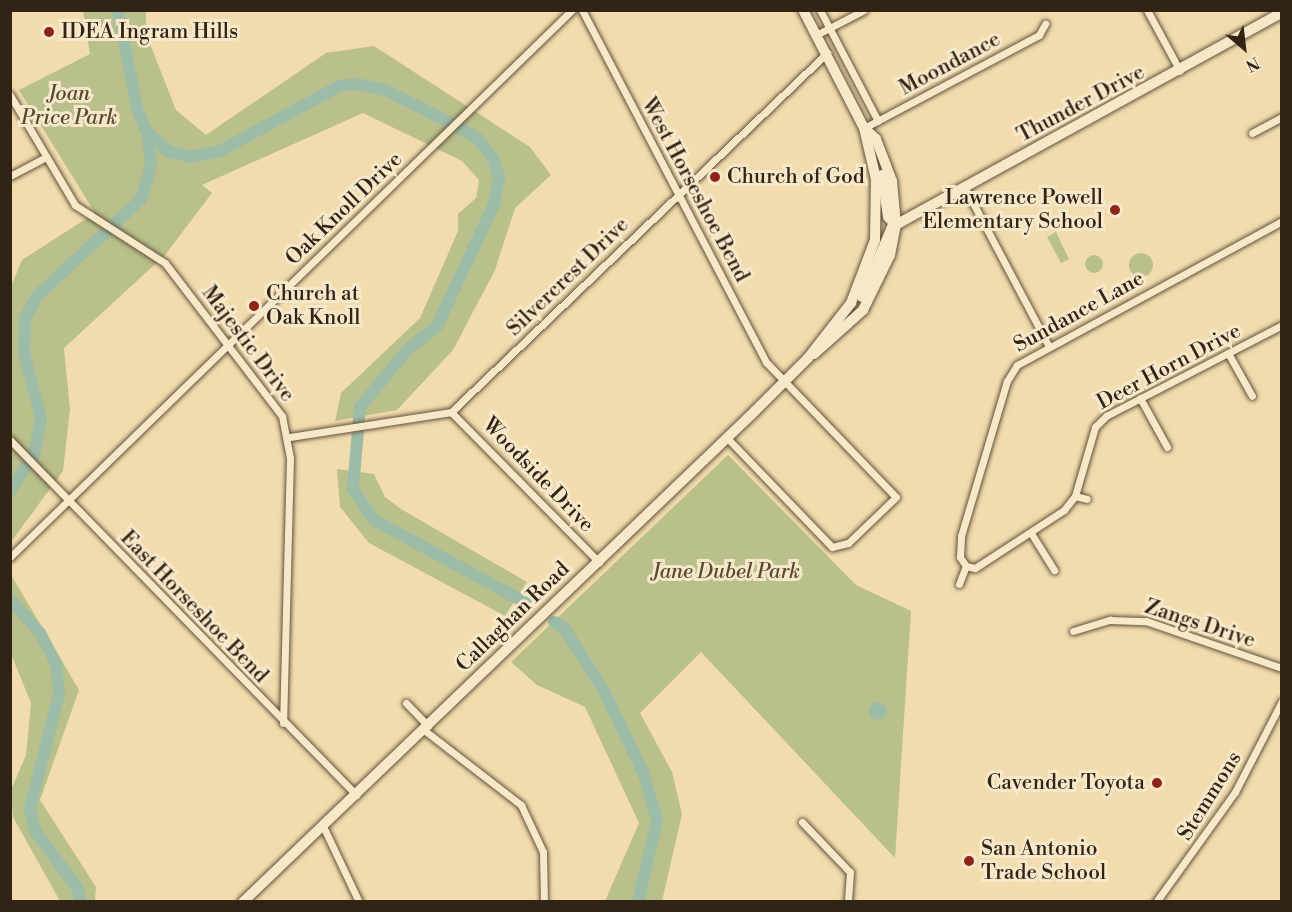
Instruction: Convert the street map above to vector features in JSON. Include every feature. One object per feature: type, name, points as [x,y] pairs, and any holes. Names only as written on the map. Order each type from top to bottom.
[{"type":"main road","name":"Callaghan Road","points":[[803,10],[827,53],[865,132],[883,154],[895,198],[896,225],[888,262],[872,298],[834,340],[808,358]]},
{"type":"main road","name":"Thunder Drive","points":[[896,225],[1180,71],[1281,13]]},
{"type":"main road","name":"Callaghan Road","points":[[243,902],[322,824],[356,795],[599,562],[808,358],[861,284],[875,240],[878,197],[865,132]]},
{"type":"main road","points":[[821,341],[865,292],[887,232],[896,225],[888,217],[880,165],[865,132]]},
{"type":"main road","points":[[895,198],[905,209],[921,211]]},
{"type":"street","name":"Oak Knoll Drive","points":[[10,557],[572,10]]},
{"type":"street","name":"West Horseshoe Bend","points":[[582,10],[766,362],[783,383],[896,497],[843,546],[827,543],[727,438]]},
{"type":"street","points":[[820,10],[878,121]]},
{"type":"street","points":[[816,35],[864,10]]},
{"type":"street","points":[[1147,10],[1180,71]]},
{"type":"street","name":"Moondance","points":[[865,132],[878,121],[1039,35],[1045,24]]},
{"type":"street","name":"Silvercrest Drive","points":[[452,412],[827,53]]},
{"type":"street","name":"Majestic Drive","points":[[10,95],[75,205],[94,220],[172,270],[274,404],[290,437],[283,723]]},
{"type":"street","points":[[1252,133],[1281,117]]},
{"type":"street","points":[[10,176],[46,157]]},
{"type":"street","points":[[964,188],[1048,345]]},
{"type":"street","name":"Sundance Lane","points":[[966,566],[960,557],[961,536],[1007,381],[1017,364],[1048,345],[1281,221]]},
{"type":"street","name":"Deer Horn Drive","points":[[966,566],[975,568],[1060,514],[1075,496],[1095,426],[1140,398],[1281,325]]},
{"type":"street","points":[[1228,353],[1252,396]]},
{"type":"street","points":[[1140,398],[1167,447]]},
{"type":"street","points":[[290,437],[387,420],[452,412]]},
{"type":"street","name":"Woodside Drive","points":[[452,412],[599,562]]},
{"type":"street","name":"East Horseshoe Bend","points":[[13,442],[283,723],[356,795]]},
{"type":"street","points":[[1075,496],[1087,499]]},
{"type":"street","points":[[1031,532],[1054,570]]},
{"type":"street","points":[[959,584],[966,566]]},
{"type":"street","name":"Zangs Drive","points":[[1073,631],[1110,620],[1146,621],[1281,668]]},
{"type":"street","name":"Stemmons","points":[[1156,902],[1235,792],[1281,701]]},
{"type":"street","points":[[406,703],[426,728],[521,805],[543,852],[544,902]]},
{"type":"street","points":[[802,822],[850,872],[848,902]]},
{"type":"street","points":[[322,824],[359,902]]},
{"type":"green space","name":"Joan Price Park","points":[[83,11],[146,11],[146,34],[176,110],[206,135],[326,53],[374,46],[530,147],[551,175],[515,208],[495,270],[453,350],[397,410],[335,421],[341,393],[420,318],[458,231],[458,214],[476,198],[479,180],[462,161],[363,113],[202,185],[212,193],[165,255],[64,348],[70,409],[63,471],[11,542],[10,289],[22,260],[95,213],[19,90],[90,54]]},
{"type":"green space","points":[[1056,232],[1069,259],[1061,263],[1047,237]]},
{"type":"green space","points":[[1141,253],[1150,256],[1153,265],[1150,274],[1141,277],[1132,274],[1129,265],[1132,256]]},
{"type":"green space","points":[[1094,255],[1100,258],[1103,264],[1100,270],[1094,273],[1088,270],[1085,264],[1088,258]]},
{"type":"green space","name":"Jane Dubel Park","points":[[728,455],[856,585],[911,611],[895,858],[701,652],[640,713],[672,772],[682,814],[662,901],[605,901],[639,823],[585,707],[537,685],[511,662]]},
{"type":"green space","points":[[337,469],[374,474],[385,497],[401,509],[527,582],[505,616],[369,543],[340,507]]},
{"type":"green space","points":[[10,573],[79,690],[40,800],[96,887],[95,901],[60,901],[13,817],[11,790],[26,755],[31,703],[11,654]]},
{"type":"shaded area","points":[[878,702],[884,705],[887,711],[884,717],[878,720],[872,717],[869,711],[872,705]]},
{"type":"waterway","points":[[118,10],[137,108],[146,130],[168,151],[190,157],[220,151],[339,86],[358,84],[385,90],[439,117],[477,138],[493,158],[499,178],[494,204],[437,326],[407,350],[360,407],[353,489],[374,520],[530,605]]},
{"type":"waterway","points":[[10,491],[34,454],[41,418],[24,353],[25,318],[38,295],[141,199],[151,167],[147,131]]},
{"type":"waterway","points":[[10,599],[40,633],[56,663],[59,694],[30,809],[35,831],[78,889],[80,902]]},
{"type":"waterway","points":[[554,622],[564,628],[603,689],[643,772],[657,820],[638,902]]},
{"type":"place","name":"IDEA Ingram Hills","points":[[49,32]]},
{"type":"place","name":"Church of God","points":[[715,177]]},
{"type":"place","name":"Lawrence Powell Elementary School","points":[[1115,210]]},
{"type":"place","name":"Church at Oak Knoll","points":[[254,306]]},
{"type":"place","name":"Cavender Toyota","points":[[1157,783]]},
{"type":"place","name":"San Antonio Trade School","points":[[969,861]]}]
